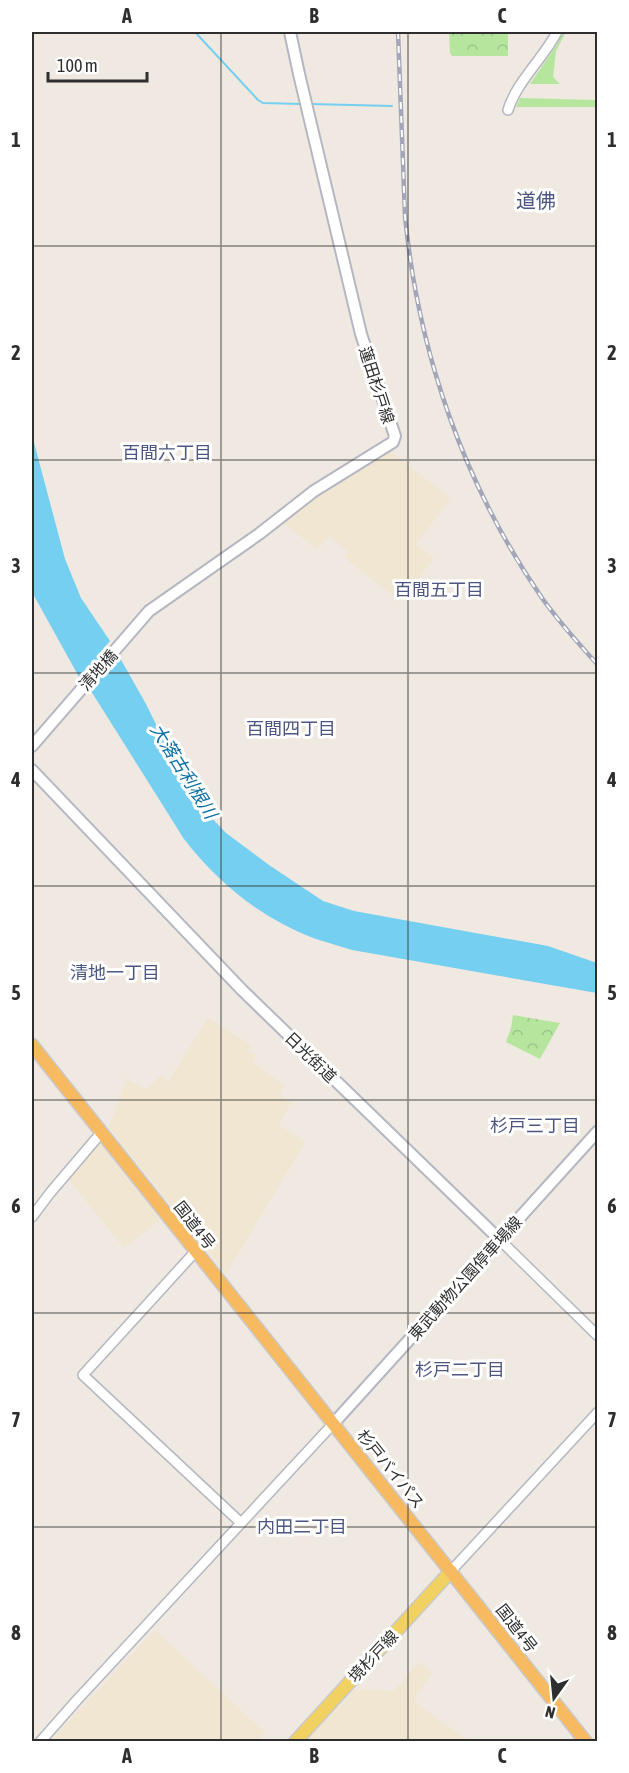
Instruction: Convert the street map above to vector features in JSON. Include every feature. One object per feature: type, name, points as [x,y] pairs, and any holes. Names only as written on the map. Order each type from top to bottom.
[{"type":"highway","name":"国道4号","points":[[32,1045],[333,1424]]},
{"type":"highway","name":"杉戸バイパス","points":[[333,1424],[422,1535]]},
{"type":"highway","name":"国道4号","points":[[422,1535],[586,1742]]},
{"type":"main road","name":"蓮田杉戸線","points":[[122,644],[149,612],[259,534],[314,491],[393,442],[395,436],[361,334],[298,74],[290,32]]},
{"type":"main road","name":"清地橋","points":[[32,746],[122,644]]},
{"type":"main road","name":"日光街道","points":[[32,770],[242,990],[500,1240]]},
{"type":"main road","name":"東武動物公園停車場線","points":[[333,1424],[596,1135]]},
{"type":"main road","name":"境杉戸線","points":[[295,1742],[451,1571]]},
{"type":"street","points":[[508,110],[515,93],[557,32]]},
{"type":"street","points":[[32,1217],[101,1133]]},
{"type":"street","name":"日光街道","points":[[500,1240],[597,1336]]},
{"type":"street","points":[[195,1252],[82,1375],[241,1523]]},
{"type":"street","points":[[451,1571],[597,1412]]},
{"type":"street","points":[[40,1742],[333,1424]]},
{"type":"shaded area","points":[[383,451],[390,451],[450,498],[416,545],[434,558],[400,601],[344,557],[348,551],[329,536],[317,549],[281,521]]},
{"type":"shaded area","points":[[208,1018],[251,1045],[248,1051],[256,1056],[253,1063],[285,1086],[279,1094],[291,1103],[278,1125],[303,1140],[304,1144],[226,1274],[109,1128],[126,1079],[147,1089],[161,1075],[168,1082]]},
{"type":"shaded area","points":[[99,1142],[160,1220],[124,1248],[68,1178]]},
{"type":"shaded area","points":[[155,1630],[265,1733],[257,1741],[50,1741]]},
{"type":"shaded area","points":[[420,1662],[432,1673],[414,1699],[421,1707],[469,1741],[305,1741],[333,1710],[342,1705],[354,1689],[394,1691]]},
{"type":"green space","points":[[449,32],[508,32],[508,56],[452,56]]},
{"type":"green space","points":[[566,32],[556,51],[553,77],[560,84],[530,84],[554,49]]},
{"type":"green space","points":[[520,98],[597,100],[597,107],[516,107]]},
{"type":"green space","points":[[513,1015],[560,1023],[540,1059],[506,1042]]},
{"type":"water","points":[[32,435],[65,559],[81,598],[110,641],[79,677],[32,592]]},
{"type":"water","points":[[120,658],[146,704],[192,797],[226,833],[269,865],[323,901],[354,911],[548,946],[597,963],[597,993],[352,950],[296,931],[260,910],[212,871],[184,839],[91,691]]},
{"type":"waterway","points":[[195,32],[258,100],[263,103],[302,104]]},
{"type":"waterway","points":[[311,104],[392,106]]},
{"type":"waterway","name":"大落古利根川","points":[[86,647],[112,688]]},
{"type":"railway","points":[[398,32],[405,216],[411,267],[433,367],[468,463],[514,555],[548,607],[598,665]]},
{"type":"district","name":"道佛","points":[[536,200]]},
{"type":"district","name":"百間六丁目","points":[[167,452]]},
{"type":"district","name":"百間五丁目","points":[[439,589]]},
{"type":"district","name":"百間四丁目","points":[[291,728]]},
{"type":"district","name":"清地一丁目","points":[[115,972]]},
{"type":"district","name":"杉戸三丁目","points":[[535,1125]]},
{"type":"district","name":"杉戸二丁目","points":[[460,1369]]},
{"type":"district","name":"内田二丁目","points":[[302,1526]]}]
